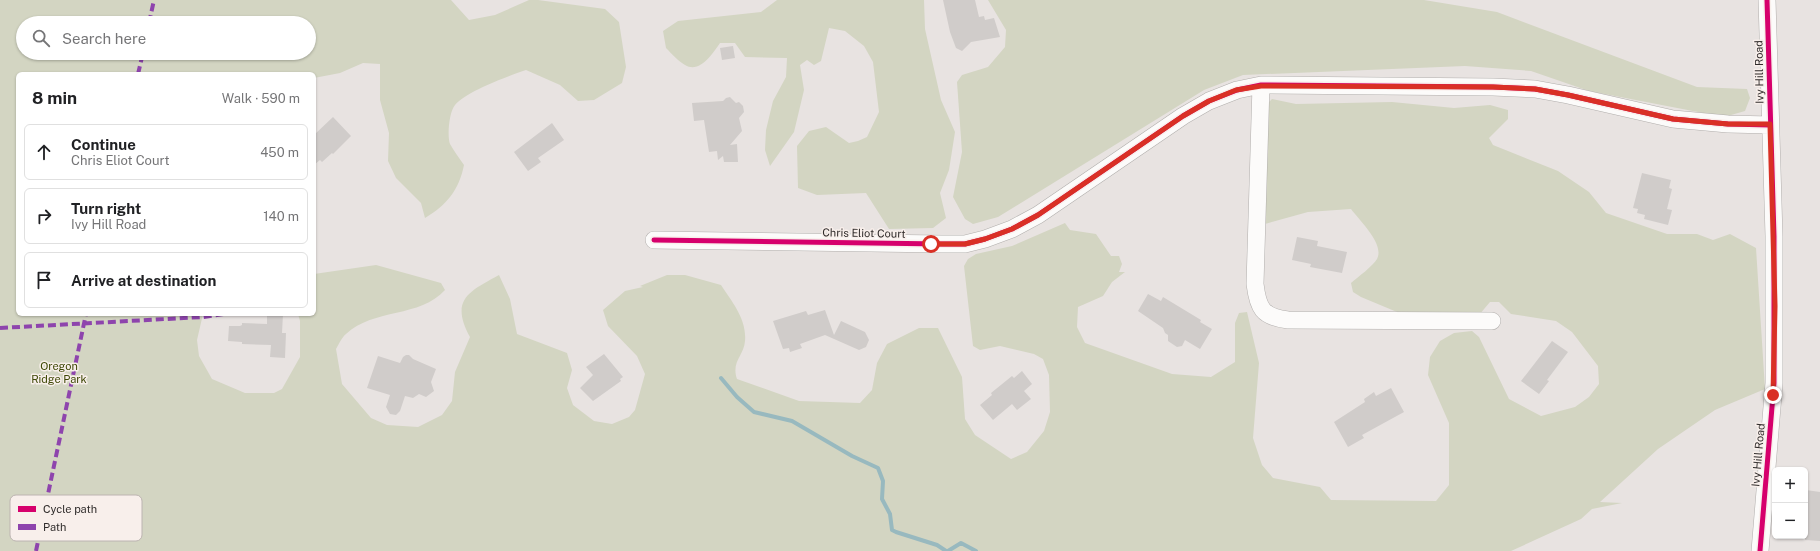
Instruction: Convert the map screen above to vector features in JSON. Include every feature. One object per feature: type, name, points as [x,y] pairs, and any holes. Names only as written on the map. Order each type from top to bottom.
[{"type":"street","name":"Ivy Hill Road","points":[[1760,551],[1774,383],[1774,259],[1767,0]]},
{"type":"street","name":"Chris Eliot Court","points":[[654,240],[965,244],[985,239],[1012,229],[1038,215],[1189,112],[1209,101],[1236,90],[1261,86],[1493,87],[1535,89],[1673,119],[1728,124],[1770,124]]},
{"type":"street","points":[[1261,86],[1255,284],[1261,309],[1276,319],[1288,320],[1492,321]]},
{"type":"green space","name":"Oregon Ridge Park","points":[[0,0],[451,0],[469,20],[495,15],[529,0],[538,0],[605,9],[619,22],[626,67],[622,83],[594,100],[578,101],[560,85],[526,70],[478,89],[461,100],[455,105],[451,113],[449,140],[450,144],[464,165],[462,174],[451,196],[446,202],[425,218],[421,203],[396,178],[388,161],[389,133],[380,100],[380,64],[363,63],[340,73],[316,78],[316,72],[16,72],[16,316],[203,316],[197,340],[199,356],[212,379],[245,393],[274,393],[282,389],[300,357],[300,321],[299,316],[316,316],[316,274],[376,265],[441,283],[445,290],[435,299],[423,305],[370,320],[357,326],[345,335],[336,349],[342,384],[371,418],[387,425],[418,427],[442,415],[452,401],[455,372],[470,337],[464,324],[462,314],[462,306],[465,298],[471,292],[499,275],[510,299],[517,334],[567,353],[572,370],[567,388],[573,405],[594,421],[612,424],[629,417],[635,410],[645,374],[637,356],[608,326],[603,310],[625,291],[643,287],[640,286],[667,275],[685,275],[721,285],[738,311],[744,325],[745,341],[737,363],[737,379],[799,401],[860,403],[872,390],[877,363],[887,344],[919,328],[938,328],[962,377],[965,419],[975,435],[1011,459],[1027,452],[1044,431],[1050,412],[1049,375],[1043,359],[1034,354],[1000,346],[980,350],[973,346],[964,266],[968,259],[976,254],[1012,246],[1065,223],[1070,230],[1096,234],[1111,256],[1119,256],[1122,264],[1119,272],[1125,272],[1112,282],[1103,296],[1078,307],[1077,327],[1085,343],[1172,374],[1211,377],[1235,362],[1235,323],[1239,313],[1247,312],[1259,363],[1253,438],[1262,465],[1273,478],[1320,487],[1331,500],[1436,501],[1449,485],[1449,423],[1428,375],[1430,357],[1440,341],[1454,333],[1472,331],[1479,337],[1509,399],[1541,416],[1575,407],[1589,397],[1599,384],[1598,366],[1572,332],[1556,321],[1511,314],[1499,302],[1490,302],[1479,315],[1409,317],[1361,297],[1353,292],[1351,283],[1372,265],[1377,259],[1379,253],[1370,232],[1351,209],[1308,212],[1265,224],[1266,105],[1272,99],[1296,104],[1392,102],[1454,108],[1490,105],[1508,110],[1508,119],[1489,138],[1493,145],[1558,171],[1589,192],[1606,213],[1667,234],[1697,234],[1713,240],[1730,234],[1756,248],[1765,389],[1715,410],[1658,449],[1600,502],[1622,503],[1592,509],[1581,519],[1511,551],[0,551]]},
{"type":"green space","points":[[777,0],[924,0],[925,29],[941,100],[955,132],[949,170],[940,193],[946,218],[933,228],[889,229],[866,193],[817,195],[798,188],[797,146],[809,131],[826,127],[849,143],[858,141],[867,137],[879,112],[873,62],[864,46],[845,31],[829,28],[821,61],[814,65],[807,60],[800,65],[804,90],[794,132],[770,166],[765,150],[766,130],[773,101],[786,77],[787,58],[745,57],[735,43],[720,43],[706,61],[696,67],[691,67],[680,62],[666,48],[663,31],[678,21],[761,12]]},
{"type":"green space","points":[[988,0],[1424,0],[1497,12],[1697,87],[1747,89],[1750,98],[1745,111],[1724,117],[1589,91],[1531,71],[1465,66],[1243,75],[1204,90],[998,217],[973,224],[965,219],[953,197],[962,152],[957,82],[962,75],[988,67],[1005,47],[1006,30]]},
{"type":"building","points":[[943,0],[975,0],[979,17],[984,16],[985,20],[994,18],[1000,37],[971,42],[962,51],[956,48],[950,32]]},
{"type":"building","points":[[733,46],[735,58],[722,60],[720,48]]},
{"type":"building","points":[[730,97],[736,103],[739,102],[743,106],[744,112],[739,118],[742,131],[730,145],[737,144],[738,162],[724,162],[723,156],[718,160],[717,151],[709,152],[704,120],[694,121],[692,103],[723,101]]},
{"type":"building","points":[[333,117],[351,136],[333,154],[332,153],[322,162],[320,160],[316,163],[316,133]]},
{"type":"building","points":[[552,123],[564,140],[538,158],[541,162],[528,171],[514,152]]},
{"type":"building","points":[[1642,173],[1671,180],[1669,188],[1672,189],[1667,209],[1672,210],[1668,225],[1644,219],[1645,215],[1637,213],[1638,209],[1633,208]]},
{"type":"building","points":[[1297,237],[1318,241],[1317,246],[1347,252],[1342,273],[1310,267],[1311,264],[1292,260]]},
{"type":"building","points":[[1148,294],[1161,301],[1163,297],[1201,320],[1200,322],[1212,329],[1200,349],[1185,340],[1182,346],[1177,347],[1168,341],[1168,335],[1165,333],[1163,328],[1138,311]]},
{"type":"building","points":[[825,310],[834,335],[841,321],[865,332],[869,340],[866,347],[859,350],[825,335],[800,344],[802,348],[790,352],[789,348],[783,349],[773,321],[806,311],[808,315]]},
{"type":"building","points":[[267,316],[283,316],[282,333],[286,333],[285,358],[270,357],[271,345],[242,344],[242,342],[228,341],[229,326],[240,326],[242,323],[267,324]]},
{"type":"building","points":[[1552,341],[1568,352],[1547,380],[1549,381],[1539,394],[1521,381]]},
{"type":"building","points":[[604,354],[623,377],[620,379],[621,381],[593,401],[580,388],[593,375],[586,367]]},
{"type":"building","points":[[406,355],[409,355],[413,359],[436,369],[431,382],[434,391],[426,397],[419,394],[413,398],[405,396],[400,411],[396,415],[390,414],[386,407],[390,395],[367,388],[378,356],[400,363]]},
{"type":"building","points":[[1022,371],[1032,384],[1024,391],[1031,399],[1017,410],[1012,404],[993,420],[980,405],[992,395],[991,393],[1012,376],[1014,378]]},
{"type":"building","points":[[1391,388],[1404,412],[1362,435],[1364,438],[1348,447],[1334,422],[1365,402],[1364,399],[1374,392],[1376,396]]},
{"type":"building","points":[[1808,490],[1820,492],[1820,541],[1805,540],[1808,539]]},
{"type":"waterway","points":[[721,378],[737,397],[754,412],[792,421],[852,456],[878,468],[883,481],[882,499],[890,514],[892,530],[937,545],[946,551]]},
{"type":"waterway","points":[[948,551],[961,543],[976,551]]},
{"type":"marked path","points":[[151,16],[154,0]]},
{"type":"marked path","points":[[138,72],[141,60]]},
{"type":"marked path","points":[[48,495],[86,316]]},
{"type":"marked path","points":[[0,328],[210,316]]},
{"type":"marked path","points":[[36,551],[38,541]]},
{"type":"cycle path","points":[[1760,551],[1774,383],[1774,236],[1767,0]]},
{"type":"cycle path","points":[[654,240],[965,244],[985,239],[1012,229],[1038,215],[1183,116],[1209,101],[1237,90],[1261,85],[1493,87],[1535,89],[1673,119],[1728,124],[1770,125]]},
{"type":"route","points":[[931,244],[965,244],[985,239],[1012,229],[1038,215],[1183,116],[1209,101],[1236,90],[1261,86],[1493,87],[1535,89],[1673,119],[1704,123],[1770,124],[1775,306],[1773,395]]}]
